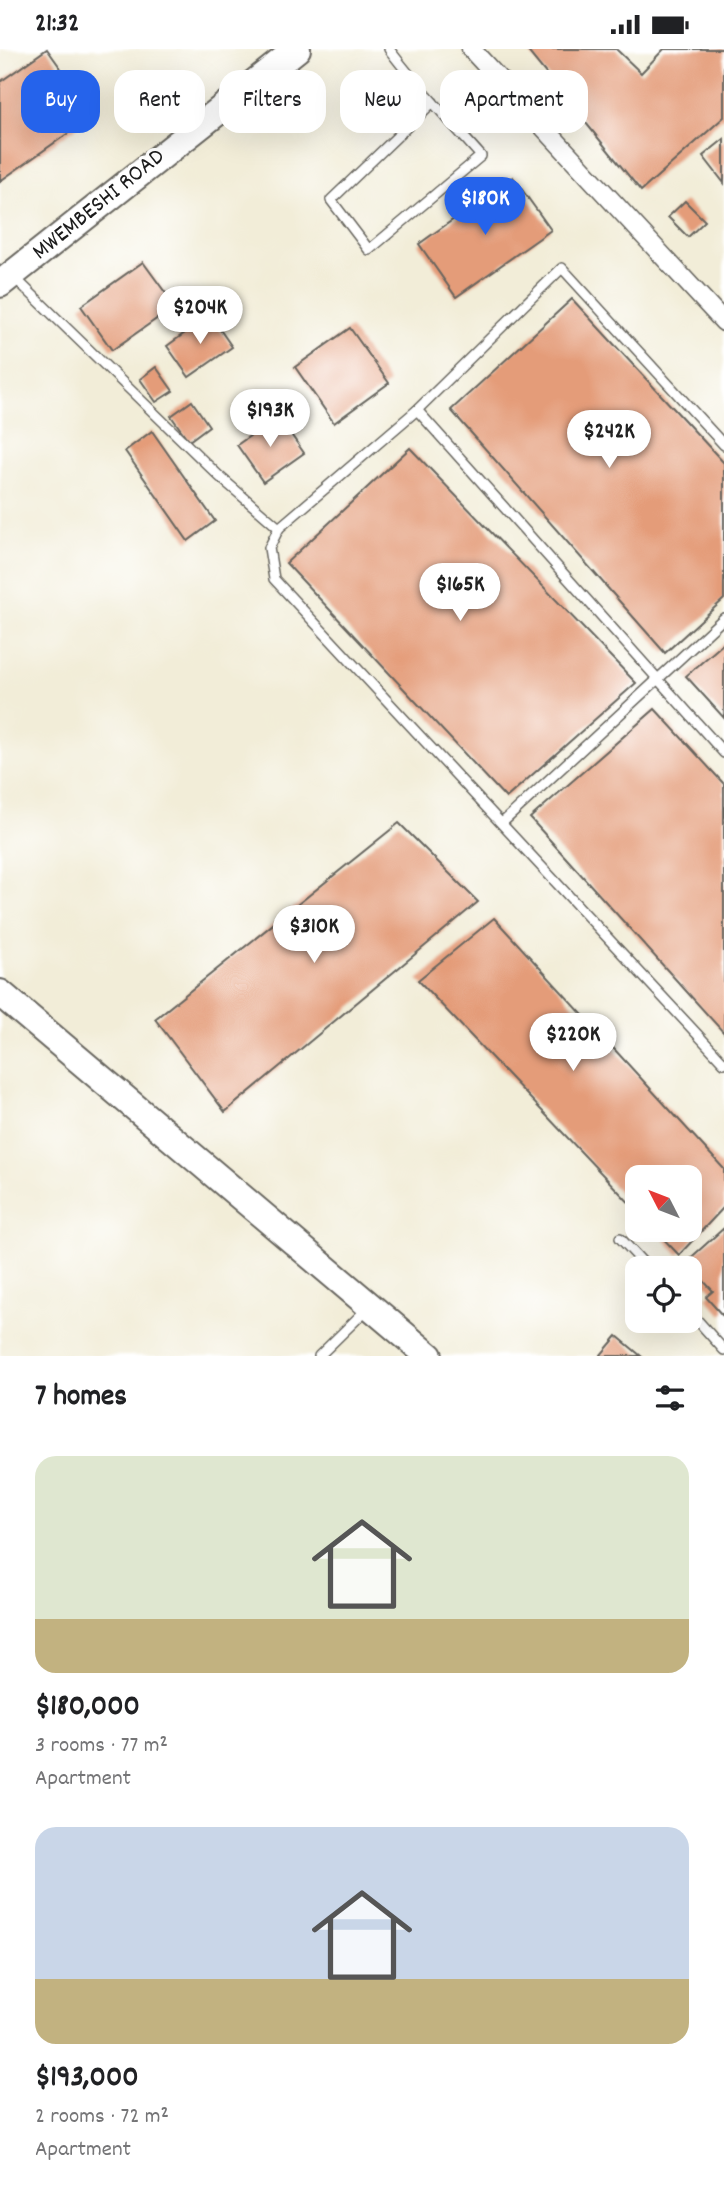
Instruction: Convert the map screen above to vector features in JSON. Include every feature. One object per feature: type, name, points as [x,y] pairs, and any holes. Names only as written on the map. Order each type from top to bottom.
[{"type":"street","name":"MWEMBESHI ROAD","points":[[6,279],[297,49]]},
{"type":"street","points":[[471,49],[724,322]]},
{"type":"street","points":[[0,993],[429,1356]]},
{"type":"lane","points":[[390,49],[406,72],[433,102],[481,156],[369,250],[331,200],[433,102]]},
{"type":"lane","points":[[724,445],[562,268],[417,410],[279,528],[269,548],[274,579],[724,1063]]},
{"type":"lane","points":[[6,279],[279,528]]},
{"type":"lane","points":[[417,410],[724,753]]},
{"type":"lane","points":[[502,823],[724,618]]},
{"type":"lane","points":[[620,1238],[637,1256]]},
{"type":"lane","points":[[322,1355],[370,1306]]},
{"type":"lane","points":[[702,1325],[724,1350]]},
{"type":"building","points":[[47,49],[62,70],[21,70],[21,133],[68,133],[0,181],[0,82]]},
{"type":"building","points":[[526,49],[616,49],[641,73],[664,49],[724,49],[724,117],[641,191],[588,126],[588,70],[543,70]]},
{"type":"building","points":[[724,139],[724,183],[703,156]]},
{"type":"building","points":[[513,177],[551,230],[456,297],[419,244]]},
{"type":"building","points":[[685,201],[705,221],[688,237],[668,217]]},
{"type":"building","points":[[143,262],[175,306],[112,350],[81,306]]},
{"type":"building","points":[[572,299],[724,463],[724,599],[665,653],[451,410]]},
{"type":"building","points":[[210,315],[232,347],[189,377],[167,346]]},
{"type":"building","points":[[350,328],[389,383],[334,423],[295,367]]},
{"type":"building","points":[[156,367],[173,391],[156,402],[140,379]]},
{"type":"building","points":[[192,401],[209,426],[189,441],[171,416]]},
{"type":"building","points":[[278,416],[304,453],[263,482],[237,445]]},
{"type":"building","points":[[152,431],[215,521],[188,541],[125,451]]},
{"type":"building","points":[[410,448],[636,683],[506,798],[286,563]]},
{"type":"building","points":[[724,643],[724,718],[686,676]]},
{"type":"building","points":[[655,709],[724,784],[724,1033],[530,818]]},
{"type":"building","points":[[399,823],[478,902],[225,1112],[155,1019]]},
{"type":"building","points":[[494,918],[724,1169],[724,1207],[702,1230],[702,1165],[625,1165],[625,1198],[418,980]]},
{"type":"building","points":[[724,1228],[722,1315],[706,1297],[713,1291],[702,1279],[702,1256],[693,1256]]},
{"type":"building","points":[[667,1243],[690,1243],[679,1255]]},
{"type":"building","points":[[617,1336],[641,1356],[600,1356]]}]
